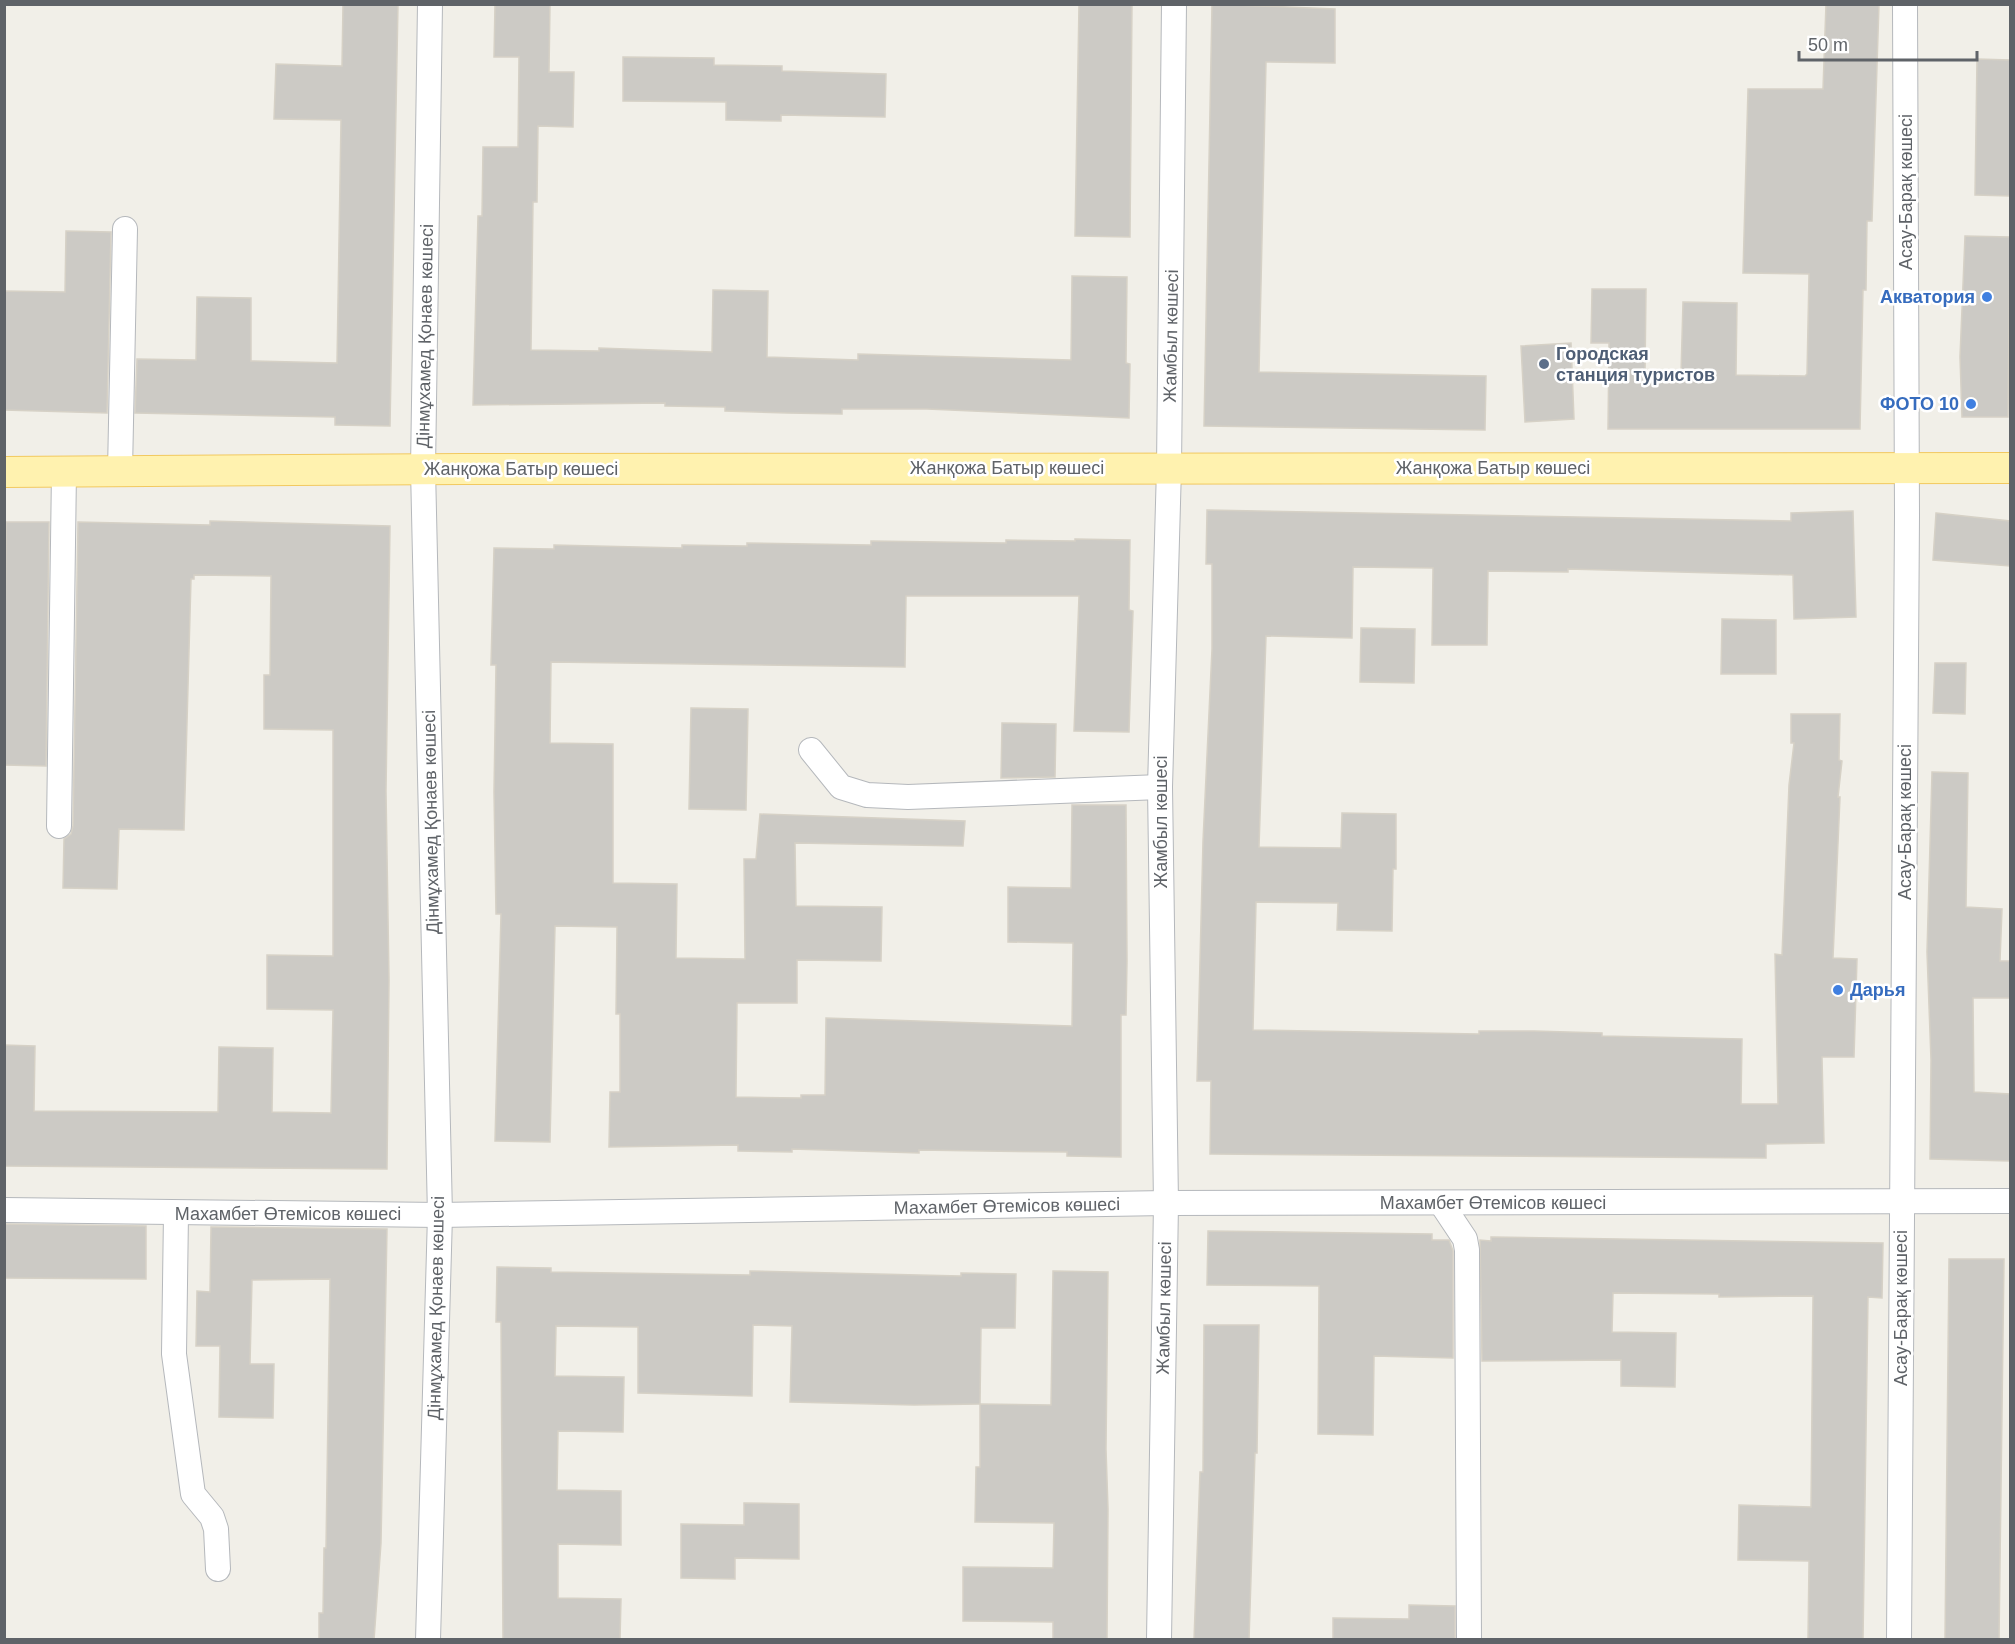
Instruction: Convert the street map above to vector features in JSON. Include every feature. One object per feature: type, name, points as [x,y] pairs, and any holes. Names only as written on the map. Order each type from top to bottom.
[{"type":"main road","name":"Жанқожа Батыр көшесі","points":[[4,472],[423,469],[2010,468]]},
{"type":"street","name":"Дінмұхамед Қонаев көшесі","points":[[428,1640],[440,1215],[423,469],[430,4]]},
{"type":"street","name":"Жамбыл көшесі","points":[[1159,1640],[1166,1203],[1160,787],[1169,468],[1174,4]]},
{"type":"street","name":"Асау-Барақ көшесі","points":[[1899,1640],[1907,467],[1905,4]]},
{"type":"street","points":[[120,471],[126,229]]},
{"type":"street","points":[[59,826],[64,472]]},
{"type":"street","points":[[811,750],[841,788],[867,795],[908,797],[1160,787]]},
{"type":"street","name":"Махамбет Өтемісов көшесі","points":[[4,1210],[176,1214],[440,1215],[1166,1203],[2010,1201]]},
{"type":"street","points":[[1441,1203],[1465,1239],[1467,1250],[1469,1640]]},
{"type":"street","points":[[176,1214],[174,1354],[194,1494],[213,1518],[218,1569]]},
{"type":"building","points":[[343,4],[398,4],[390,426],[335,425],[335,417],[135,413],[137,359],[196,360],[197,297],[251,298],[251,361],[337,363],[341,120],[274,119],[276,64],[342,66]]},
{"type":"building","points":[[495,4],[550,4],[549,72],[574,72],[573,127],[538,126],[537,202],[533,202],[531,350],[599,351],[599,348],[712,352],[713,290],[768,291],[767,357],[858,360],[858,354],[1071,360],[1072,276],[1127,277],[1126,363],[1130,364],[1129,418],[927,409],[842,409],[842,414],[725,411],[725,407],[665,406],[665,403],[473,405],[478,216],[482,216],[483,147],[518,147],[519,57],[494,57]]},
{"type":"building","points":[[1079,4],[1132,4],[1130,237],[1075,236]]},
{"type":"building","points":[[1212,4],[1335,9],[1335,63],[1266,62],[1259,372],[1486,376],[1485,430],[1204,426]]},
{"type":"building","points":[[1826,4],[1879,4],[1872,221],[1867,221],[1866,290],[1863,290],[1860,429],[1608,429],[1609,343],[1591,343],[1592,289],[1646,289],[1645,373],[1681,373],[1683,302],[1737,303],[1736,375],[1805,376],[1807,374],[1809,274],[1743,273],[1748,89],[1823,89]]},
{"type":"building","points":[[623,57],[714,58],[714,65],[782,66],[782,71],[886,74],[885,117],[781,115],[781,121],[726,120],[726,102],[623,101]]},
{"type":"building","points":[[1977,59],[2010,60],[2010,196],[1975,195]]},
{"type":"building","points":[[66,231],[111,232],[107,413],[4,410],[4,291],[65,292]]},
{"type":"building","name":"Акватория","points":[[1965,236],[2010,237],[2008,417],[1962,417],[1960,357]]},
{"type":"building","points":[[1571,343],[1574,419],[1525,422],[1521,346]]},
{"type":"building","points":[[1207,510],[1791,521],[1791,513],[1853,511],[1856,617],[1794,619],[1793,575],[1568,569],[1568,572],[1488,571],[1487,645],[1432,645],[1433,568],[1353,567],[1352,638],[1266,636],[1259,847],[1341,848],[1342,813],[1396,814],[1396,869],[1393,869],[1392,931],[1337,930],[1338,903],[1256,902],[1253,1030],[1479,1034],[1479,1031],[1534,1031],[1602,1033],[1602,1036],[1742,1039],[1741,1104],[1778,1104],[1775,954],[1782,955],[1789,785],[1794,743],[1791,743],[1791,714],[1840,714],[1839,760],[1842,761],[1838,797],[1840,797],[1833,958],[1857,959],[1854,1057],[1822,1057],[1824,1143],[1766,1144],[1766,1158],[1210,1154],[1211,1081],[1197,1081],[1203,841],[1212,649],[1212,564],[1206,564]]},
{"type":"building","points":[[1936,513],[2010,521],[2010,566],[1933,560]]},
{"type":"building","points":[[210,521],[390,526],[386,791],[389,980],[387,1169],[4,1166],[4,1045],[35,1046],[34,1111],[218,1112],[219,1047],[273,1048],[272,1112],[331,1113],[333,1010],[267,1009],[267,955],[333,956],[333,730],[264,729],[264,675],[270,675],[271,576],[194,575],[194,579],[191,579],[184,830],[119,829],[117,889],[63,888],[64,839],[71,834],[73,826],[78,522],[210,525]]},
{"type":"building","points":[[6,522],[49,522],[46,766],[4,765]]},
{"type":"building","points":[[1075,539],[1130,540],[1129,610],[1133,611],[1129,732],[1074,731],[1079,596],[906,596],[905,667],[551,662],[550,743],[613,744],[613,883],[677,884],[676,958],[745,959],[744,859],[756,859],[760,814],[965,821],[963,846],[795,843],[796,906],[882,907],[881,961],[797,960],[797,1003],[737,1003],[736,1097],[801,1098],[801,1095],[825,1095],[826,1018],[1072,1026],[1073,943],[1008,942],[1008,887],[1071,888],[1072,805],[1126,805],[1127,961],[1126,1015],[1121,1015],[1121,1157],[1067,1156],[1067,1152],[919,1150],[919,1153],[792,1149],[792,1152],[738,1151],[738,1145],[609,1147],[610,1092],[620,1092],[620,1014],[616,1014],[617,927],[555,926],[550,1142],[495,1141],[501,914],[496,914],[494,792],[496,665],[491,665],[494,548],[554,549],[554,545],[682,548],[682,545],[747,546],[747,543],[871,545],[871,541],[1006,543],[1006,540],[1075,541]]},
{"type":"building","points":[[1722,619],[1776,620],[1776,674],[1721,674]]},
{"type":"building","points":[[1361,628],[1415,629],[1414,683],[1360,682]]},
{"type":"building","points":[[1935,663],[1966,663],[1965,714],[1933,713]]},
{"type":"building","points":[[691,708],[748,709],[746,810],[689,809]]},
{"type":"building","points":[[1002,723],[1056,724],[1055,777],[1001,778]]},
{"type":"building","points":[[1932,772],[1968,773],[1966,907],[2002,909],[2000,961],[2010,961],[2010,998],[1973,998],[1974,1092],[2010,1094],[2010,1161],[1930,1159],[1931,1060],[1927,952]]},
{"type":"building","points":[[4,1224],[146,1226],[146,1279],[4,1278]]},
{"type":"building","points":[[211,1227],[387,1229],[381,1543],[374,1640],[319,1640],[319,1613],[323,1613],[324,1548],[326,1548],[330,1279],[252,1280],[250,1364],[274,1364],[273,1418],[219,1417],[220,1346],[196,1346],[197,1291],[210,1292]]},
{"type":"building","points":[[1208,1231],[1432,1234],[1432,1240],[1449,1240],[1453,1251],[1453,1358],[1374,1356],[1373,1435],[1318,1434],[1319,1286],[1207,1285]]},
{"type":"building","points":[[1491,1237],[1883,1243],[1882,1298],[1868,1297],[1863,1640],[1808,1640],[1809,1561],[1738,1560],[1739,1505],[1811,1507],[1813,1296],[1719,1297],[1719,1294],[1613,1293],[1612,1332],[1676,1333],[1675,1387],[1621,1386],[1621,1360],[1482,1361],[1480,1240],[1491,1241]]},
{"type":"building","points":[[1949,1259],[2004,1259],[1999,1640],[1945,1640]]},
{"type":"building","points":[[497,1267],[551,1268],[551,1272],[750,1275],[750,1271],[961,1276],[961,1273],[1016,1274],[1015,1328],[981,1328],[980,1404],[914,1405],[790,1402],[792,1326],[753,1325],[752,1396],[638,1393],[638,1327],[556,1326],[555,1376],[624,1377],[623,1432],[558,1431],[557,1490],[621,1491],[621,1545],[558,1544],[558,1598],[621,1599],[620,1640],[503,1640],[501,1322],[496,1322]]},
{"type":"building","points":[[1053,1271],[1108,1272],[1107,1640],[1053,1640],[1053,1622],[963,1621],[963,1567],[1053,1568],[1054,1523],[975,1522],[976,1467],[980,1467],[980,1404],[1051,1405]]},
{"type":"building","points":[[1204,1325],[1259,1325],[1257,1453],[1255,1453],[1249,1640],[1194,1640],[1200,1472],[1203,1472]]},
{"type":"building","points":[[744,1503],[799,1504],[799,1559],[735,1558],[735,1579],[681,1578],[681,1524],[744,1525]]},
{"type":"building","points":[[1409,1605],[1455,1606],[1455,1640],[1333,1640],[1333,1618],[1409,1619]]},
{"type":"place","name":"Акватория","points":[[1987,297]]},
{"type":"place","name":"Городская станция туристов","points":[[1544,364]]},
{"type":"place","name":"ФОТО 10","points":[[1971,404]]},
{"type":"place","name":"Дарья","points":[[1838,990]]}]
